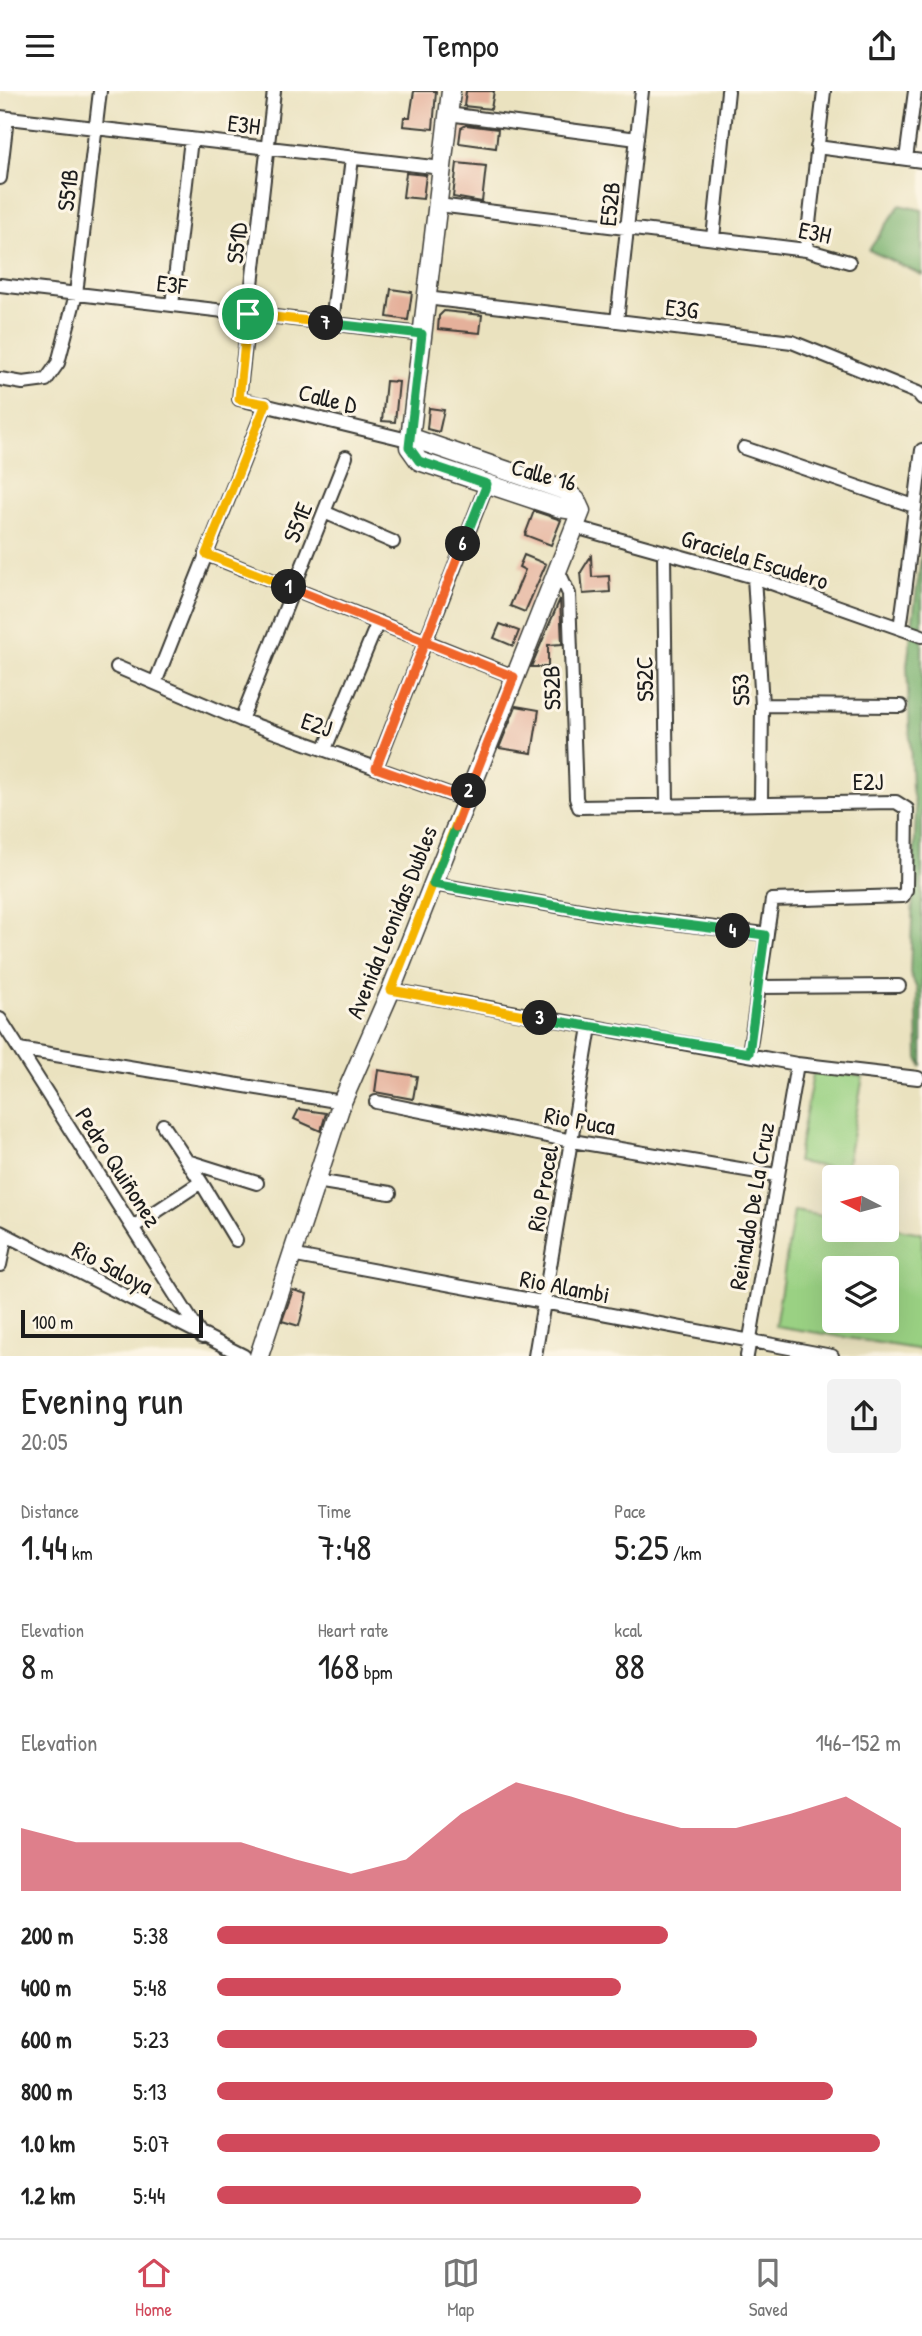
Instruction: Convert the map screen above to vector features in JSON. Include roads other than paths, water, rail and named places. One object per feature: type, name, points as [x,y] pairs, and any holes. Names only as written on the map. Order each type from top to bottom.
[{"type":"main road","points":[[408,440],[451,91]]},
{"type":"main road","name":"Calle 16","points":[[408,440],[417,440],[566,491],[576,500],[578,519],[569,511],[419,461],[410,451],[408,440]]},
{"type":"main road","name":"Avenida Leonidas Dubles","points":[[259,1356],[342,1102],[391,990],[578,519]]},
{"type":"street","name":"S51B","points":[[0,379],[23,383],[47,380],[58,363],[76,293],[100,91]]},
{"type":"street","name":"S51D","points":[[239,399],[274,91]]},
{"type":"street","name":"E52B","points":[[617,321],[642,91]]},
{"type":"street","points":[[713,238],[728,91]]},
{"type":"street","points":[[806,250],[824,91]]},
{"type":"street","points":[[906,159],[915,91]]},
{"type":"street","points":[[448,114],[637,139]]},
{"type":"street","name":"E3H","points":[[4,117],[442,168]]},
{"type":"street","points":[[0,179],[4,117]]},
{"type":"street","points":[[172,305],[191,139]]},
{"type":"street","points":[[817,147],[922,161]]},
{"type":"street","points":[[332,323],[352,158]]},
{"type":"street","name":"E3H","points":[[438,205],[806,250],[849,262]]},
{"type":"street","name":"E3F","points":[[0,285],[422,334]]},
{"type":"street","name":"E3G","points":[[426,298],[792,342],[918,393],[922,398]]},
{"type":"street","name":"Calle D","points":[[239,399],[408,440]]},
{"type":"street","points":[[155,683],[266,404]]},
{"type":"street","points":[[744,447],[914,506]]},
{"type":"street","points":[[900,628],[915,528],[914,506],[922,450]]},
{"type":"street","name":"S51E","points":[[241,720],[346,457]]},
{"type":"street","points":[[376,768],[487,484]]},
{"type":"street","points":[[324,512],[393,542]]},
{"type":"street","name":"Graciela Escudero","points":[[578,519],[664,553],[754,577],[922,636]]},
{"type":"street","name":"S52C","points":[[664,553],[667,804]]},
{"type":"street","points":[[206,554],[514,677]]},
{"type":"street","name":"S52B","points":[[558,570],[569,594],[576,798],[579,807]]},
{"type":"street","name":"S53","points":[[754,577],[762,705],[761,802]]},
{"type":"street","points":[[325,749],[378,622]]},
{"type":"street","name":"E2J","points":[[117,667],[241,720],[466,800]]},
{"type":"street","points":[[762,705],[901,706]]},
{"type":"street","name":"E2J","points":[[579,807],[761,802],[904,804],[905,894],[900,897],[772,900],[765,935]]},
{"type":"street","points":[[433,884],[608,915],[765,935],[749,1053]]},
{"type":"street","points":[[758,987],[899,986]]},
{"type":"street","points":[[391,990],[749,1053],[797,1064],[918,1079]]},
{"type":"street","name":"Pedro Quiñonez","points":[[0,1019],[202,1337]]},
{"type":"street","name":"Rio Procel","points":[[535,1356],[590,1027]]},
{"type":"street","points":[[19,1049],[342,1102]]},
{"type":"street","name":"Reinaldo De La Cruz","points":[[747,1356],[797,1064]]},
{"type":"street","name":"Rio Puca","points":[[376,1102],[572,1141],[776,1175]]},
{"type":"street","points":[[163,1125],[236,1240]]},
{"type":"street","points":[[187,1161],[257,1183]]},
{"type":"street","points":[[316,1181],[390,1193]]},
{"type":"street","points":[[133,1227],[201,1182]]},
{"type":"street","points":[[0,1265],[3,1233]]},
{"type":"street","name":"Rio Saloya","points":[[3,1233],[202,1337],[244,1356]]},
{"type":"street","name":"Rio Alambi","points":[[291,1255],[832,1356]]}]
